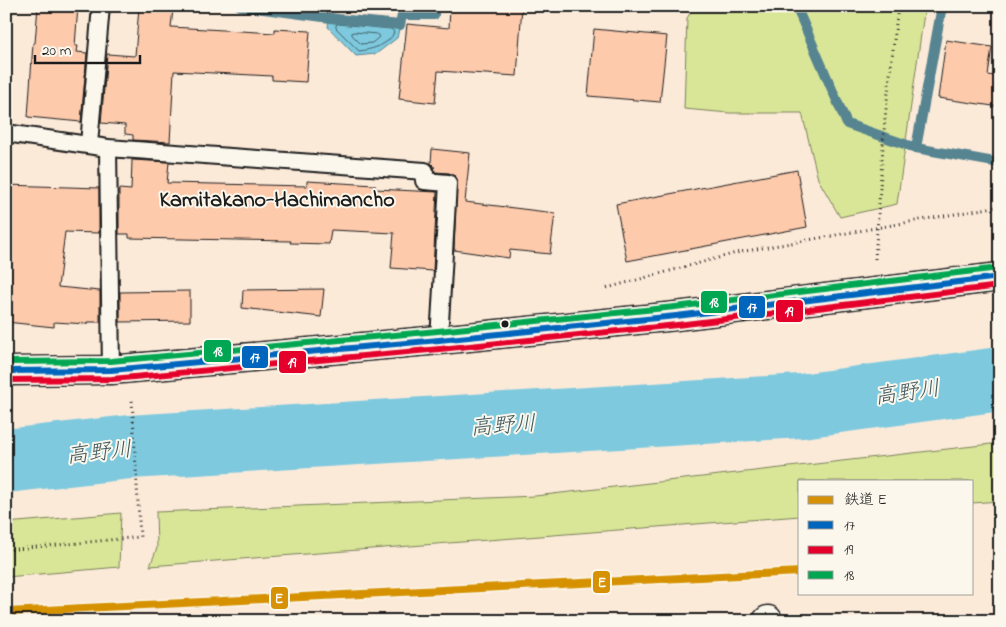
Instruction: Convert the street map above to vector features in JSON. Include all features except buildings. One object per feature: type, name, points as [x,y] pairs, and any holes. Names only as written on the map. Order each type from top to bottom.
[{"type":"highway","points":[[6,371],[111,370],[439,340],[676,316],[1000,277]]},
{"type":"lane","points":[[89,144],[101,6]]},
{"type":"lane","points":[[6,133],[108,148],[425,171],[424,181],[448,183],[439,340]]},
{"type":"lane","points":[[108,148],[111,370]]},
{"type":"path","points":[[872,292],[885,118],[898,6]]},
{"type":"path","points":[[603,290],[740,252],[1000,206]]},
{"type":"path","points":[[6,550],[140,537],[131,394]]},
{"type":"green space","points":[[695,6],[925,6],[897,204],[840,217],[818,179],[802,113],[729,113],[684,109],[687,18]]},
{"type":"green space","points":[[1000,443],[1000,501],[974,503],[974,480],[798,480],[798,516],[150,566],[157,548],[156,512],[535,496]]},
{"type":"green space","points":[[121,513],[119,567],[6,577],[6,523]]},
{"type":"water","points":[[329,18],[400,25],[397,38],[376,54],[356,56],[328,27]]},
{"type":"waterway","points":[[240,6],[400,25],[402,15],[434,15],[434,6]]},
{"type":"waterway","points":[[796,6],[847,124],[916,148],[1000,163]]},
{"type":"waterway","points":[[916,148],[942,6]]},
{"type":"waterway","name":"高野川","points":[[6,461],[130,447],[801,406],[1000,379]]},
{"type":"rail line","name":"E","points":[[6,612],[798,572]]},
{"type":"transit line","name":"18","points":[[6,362],[111,361],[438,331],[675,307],[999,268]]},
{"type":"transit line","name":"17","points":[[6,371],[111,370],[439,340],[676,316],[1000,277]]},
{"type":"transit line","name":"19","points":[[6,380],[112,379],[440,349],[677,325],[1000,286]]},
{"type":"district","name":"Kamitakano-Hachimancho","points":[[277,198]]}]
